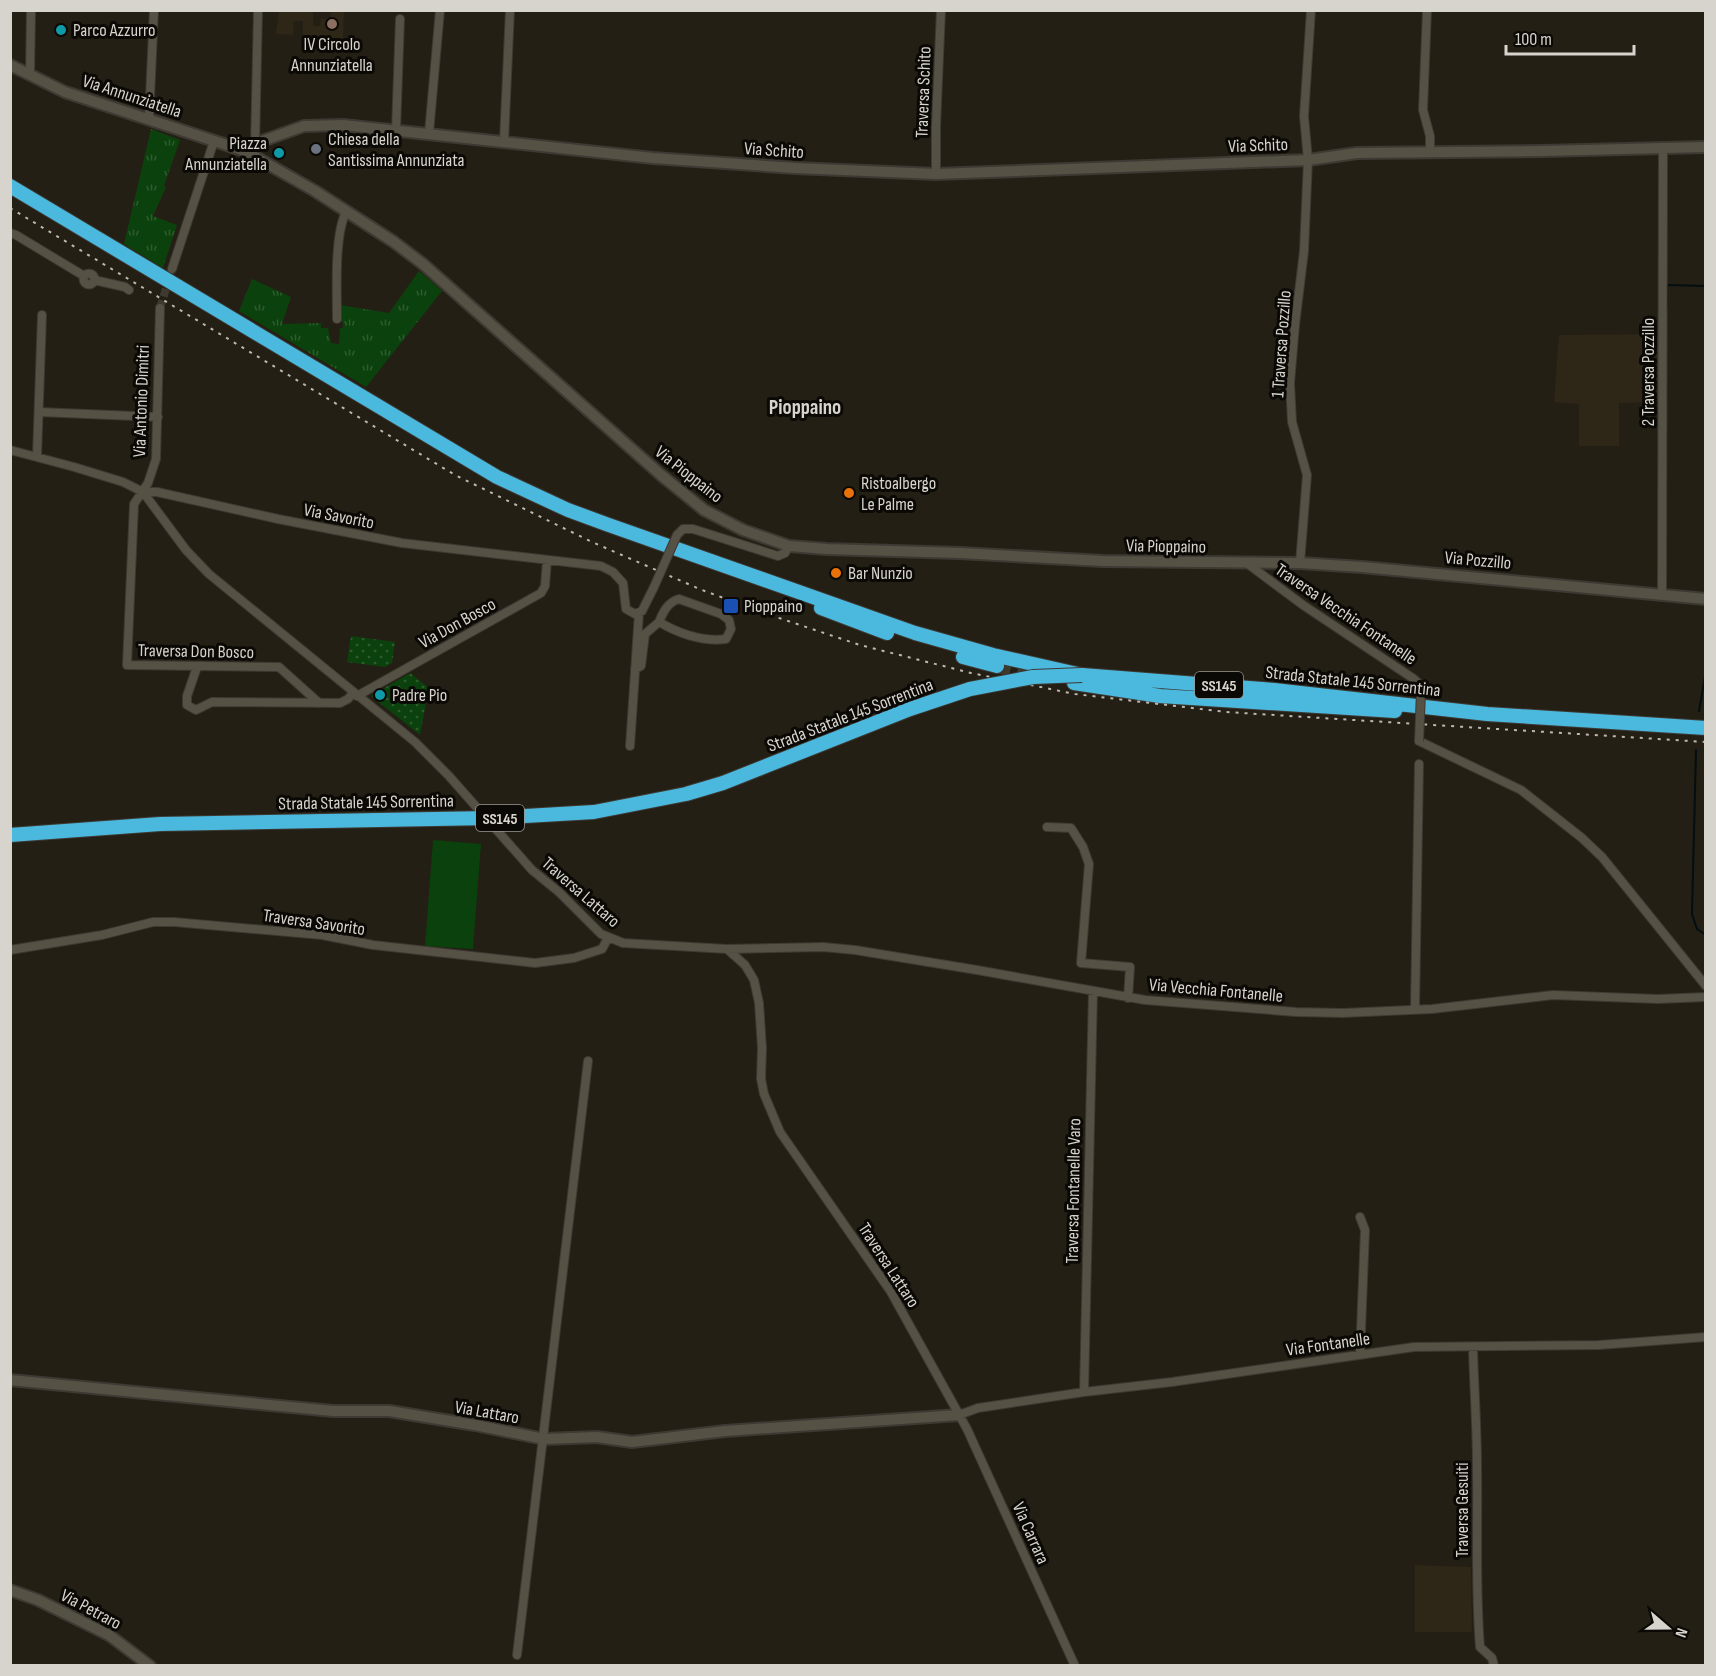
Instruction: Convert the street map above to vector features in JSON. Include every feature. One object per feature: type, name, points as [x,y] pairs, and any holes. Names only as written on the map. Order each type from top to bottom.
[{"type":"highway","points":[[10,186],[383,411],[497,477],[568,510],[954,645],[1136,693],[1399,712],[1451,710]]},
{"type":"highway","points":[[757,577],[843,618],[997,666]]},
{"type":"highway","name":"Strada Statale 145 Sorrentina","points":[[10,835],[160,824],[490,818],[594,812],[687,794],[714,786],[970,689],[1033,677],[1183,681],[1487,714],[1706,728]]},
{"type":"street","points":[[30,75],[31,10]]},
{"type":"street","points":[[149,118],[154,10]]},
{"type":"street","points":[[250,148],[258,10]]},
{"type":"street","points":[[429,133],[440,10]]},
{"type":"street","points":[[504,141],[510,10]]},
{"type":"street","name":"Traversa Schito","points":[[936,174],[941,10]]},
{"type":"street","name":"Via Schito","points":[[1308,160],[1304,116],[1311,10]]},
{"type":"street","points":[[1427,10],[1423,110],[1430,136],[1430,152]]},
{"type":"street","points":[[396,130],[400,19]]},
{"type":"street","name":"Via Annunziatella","points":[[10,65],[65,92],[214,141],[250,148]]},
{"type":"street","name":"Via Schito","points":[[250,148],[304,126],[343,125],[653,158],[795,168],[936,174],[1308,160],[1357,153],[1706,147]]},
{"type":"street","points":[[172,269],[214,141]]},
{"type":"street","name":"Via Pioppaino","points":[[250,148],[394,242],[423,264],[661,475],[704,510],[743,530],[789,546],[827,549],[1103,561],[1248,564]]},
{"type":"street","name":"2 Traversa Pozzillo","points":[[1662,595],[1663,148]]},
{"type":"street","name":"1 Traversa Pozzillo","points":[[1300,563],[1307,475],[1292,422],[1290,383],[1304,251],[1308,160]]},
{"type":"street","points":[[337,319],[339,247],[346,212]]},
{"type":"street","points":[[10,233],[84,276],[87,273],[91,274],[94,280],[129,290]]},
{"type":"street","name":"Via Antonio Dimitri","points":[[143,492],[156,459],[160,308]]},
{"type":"street","points":[[37,456],[42,315]]},
{"type":"street","points":[[39,412],[158,417]]},
{"type":"street","name":"Via Savorito","points":[[10,450],[123,482],[143,492],[157,492],[278,519],[402,543],[592,565],[613,572],[623,583],[626,609],[639,613]]},
{"type":"street","name":"Traversa Don Bosco","points":[[143,492],[134,504],[126,665],[279,667],[319,703]]},
{"type":"street","name":"Traversa Lattaro","points":[[143,492],[186,550],[209,574],[415,742],[449,776],[532,870],[559,892],[601,934],[623,943],[727,949],[745,965],[754,980],[759,1003],[761,1079],[764,1094],[780,1132],[891,1292],[958,1415]]},
{"type":"street","points":[[630,746],[639,613],[645,606],[677,535],[683,529],[693,529],[778,556],[785,553],[789,546]]},
{"type":"street","name":"Via Don Bosco","points":[[197,667],[186,699],[192,710],[199,710],[212,702],[340,703],[541,593],[545,586],[547,560]]},
{"type":"street","name":"Via Pozzillo","points":[[1248,564],[1300,563],[1465,575],[1706,599]]},
{"type":"street","name":"Traversa Vecchia Fontanelle","points":[[1248,564],[1303,605],[1420,684],[1419,741],[1521,790],[1581,838],[1602,857],[1706,986]]},
{"type":"street","points":[[635,669],[642,666],[645,634],[659,622],[672,600],[679,599],[721,614],[729,620],[731,629],[726,639],[717,640],[700,638],[659,622]]},
{"type":"street","points":[[1415,1010],[1419,764]]},
{"type":"street","points":[[1047,827],[1071,828],[1089,859],[1081,963],[1130,967],[1128,998]]},
{"type":"street","name":"Traversa Savorito","points":[[10,950],[102,935],[153,921],[322,935],[373,945],[534,963],[574,958],[602,949],[608,938]]},
{"type":"street","name":"Via Vecchia Fontanelle","points":[[727,949],[823,947],[855,950],[1128,998],[1296,1012],[1415,1010],[1553,995],[1658,999],[1706,997]]},
{"type":"street","name":"Traversa Fontanelle Varo","points":[[1084,1392],[1093,992]]},
{"type":"street","points":[[517,1655],[588,1061]]},
{"type":"street","points":[[1360,1217],[1365,1230],[1360,1355]]},
{"type":"street","name":"Via Fontanelle","points":[[958,1415],[978,1408],[1084,1392],[1172,1382],[1414,1347],[1599,1345],[1706,1337]]},
{"type":"street","name":"Traversa Gesuiti","points":[[1473,1347],[1479,1638],[1480,1647],[1492,1658],[1494,1665]]},
{"type":"street","name":"Via Lattaro","points":[[10,1380],[333,1411],[389,1411],[544,1439],[597,1437],[632,1442],[725,1431],[958,1415]]},
{"type":"street","name":"Via Carrara","points":[[958,1415],[967,1429],[1076,1665]]},
{"type":"street","name":"Via Petraro","points":[[10,1590],[38,1600],[109,1635],[150,1665]]},
{"type":"shaded area","name":"IV Circolo Annunziatella","points":[[279,11],[313,11],[313,26],[320,26],[321,19],[331,19],[331,11],[344,11],[343,39],[303,37],[303,21],[294,21],[293,35],[276,34]]},
{"type":"shaded area","points":[[1660,334],[1659,402],[1619,403],[1619,446],[1579,446],[1579,404],[1554,402],[1559,335]]},
{"type":"shaded area","points":[[1415,1565],[1471,1567],[1472,1632],[1415,1632]]},
{"type":"green space","points":[[151,129],[180,140],[164,186],[166,187],[153,216],[177,225],[163,268],[124,244]]},
{"type":"green space","points":[[419,271],[442,291],[366,387],[239,311],[252,279],[291,297],[282,324],[321,323],[321,328],[328,328],[331,343],[339,344],[340,328],[343,328],[343,322],[340,322],[340,305],[389,313]]},
{"type":"green space","points":[[351,636],[395,642],[392,663],[385,667],[347,662]]},
{"type":"green space","points":[[410,673],[429,688],[420,735],[371,696]]},
{"type":"green space","points":[[433,840],[481,844],[473,949],[425,946]]},
{"type":"waterway","points":[[1667,309],[1667,285],[1706,286]]},
{"type":"waterway","points":[[1699,711],[1706,671]]},
{"type":"waterway","points":[[1696,750],[1692,914],[1697,929],[1706,935]]},
{"type":"tunnel","points":[[160,308],[169,279]]},
{"type":"tunnel","points":[[997,666],[1039,676]]},
{"type":"railway","points":[[10,208],[455,475],[592,542],[702,590],[860,645],[971,673],[1075,694],[1226,712],[1706,742]]},
{"type":"place","name":"IV Circolo Annunziatella","points":[[332,24]]},
{"type":"place","name":"Parco Azzurro","points":[[61,30]]},
{"type":"place","name":"Chiesa della Santissima Annunziata","points":[[316,149]]},
{"type":"place","name":"Piazza Annunziatella","points":[[279,153]]},
{"type":"place","name":"Ristoalbergo Le Palme","points":[[849,493]]},
{"type":"place","name":"Bar Nunzio","points":[[836,573]]},
{"type":"place","name":"Pioppaino","points":[[731,606]]},
{"type":"place","name":"Padre Pio","points":[[380,695]]},
{"type":"district","name":"Pioppaino","points":[[805,407]]}]
